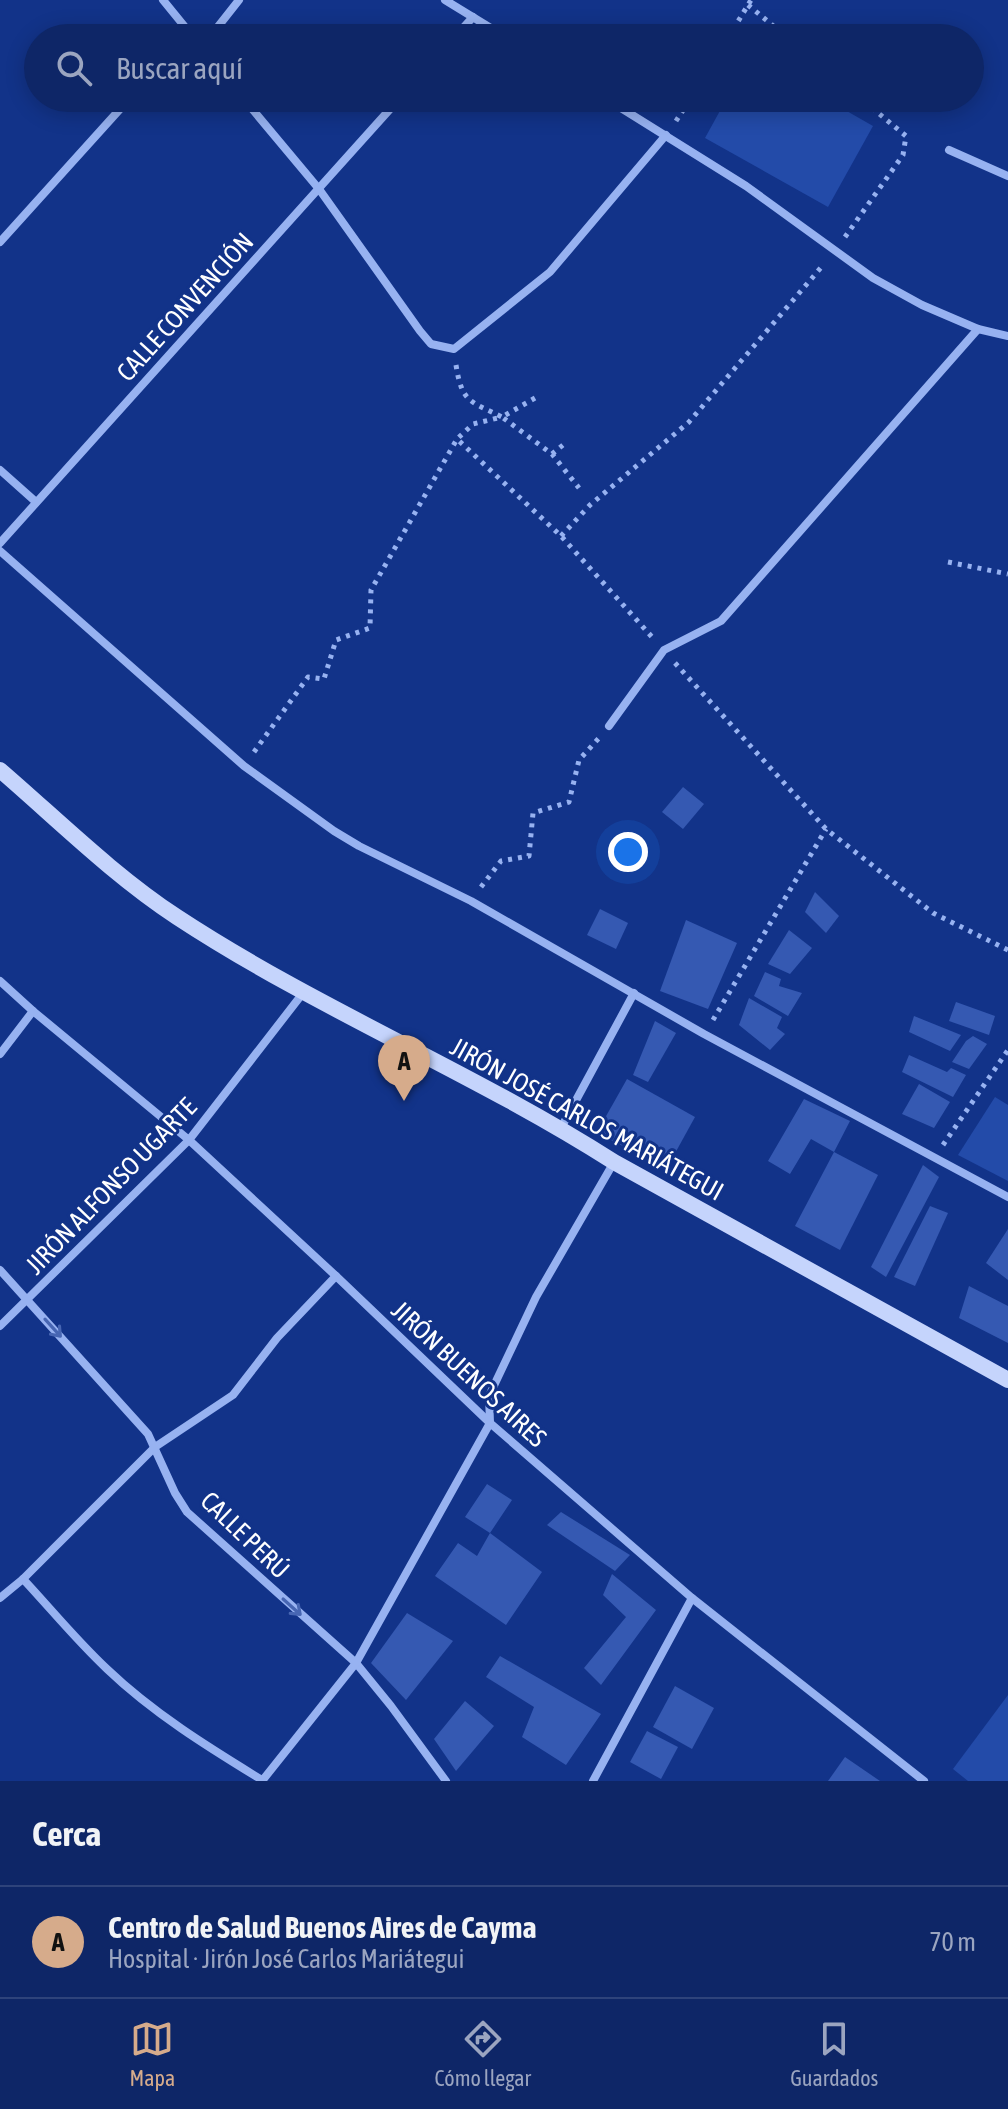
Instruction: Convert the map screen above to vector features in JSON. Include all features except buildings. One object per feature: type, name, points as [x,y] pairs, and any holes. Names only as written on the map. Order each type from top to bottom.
[{"type":"street","points":[[163,0],[180,24]]},
{"type":"street","points":[[220,24],[239,0]]},
{"type":"street","points":[[445,0],[484,24]]},
{"type":"street","points":[[467,24],[473,17]]},
{"type":"street","points":[[0,242],[117,112]]},
{"type":"street","points":[[255,112],[319,189],[420,331],[431,344],[454,349],[550,272],[666,135]]},
{"type":"street","name":"CALLE CONVENCIÓN","points":[[0,543],[388,112]]},
{"type":"street","points":[[628,112],[746,186],[873,278],[922,305],[978,329],[1008,336]]},
{"type":"street","points":[[949,150],[1008,176]]},
{"type":"street","points":[[609,726],[664,650],[721,621],[978,329]]},
{"type":"street","points":[[0,470],[36,502]]},
{"type":"street","points":[[0,551],[244,766],[359,846],[471,901],[704,1034],[1008,1197]]},
{"type":"street","name":"JIRÓN JOSÉ CARLOS MARIÁTEGUI","points":[[0,770],[144,894],[303,993],[561,1128],[614,1162],[1008,1380]]},
{"type":"street","name":"JIRÓN BUENOS AIRES","points":[[0,981],[189,1140],[490,1423],[692,1598],[912,1777],[924,1781]]},
{"type":"street","name":"JIRÓN ALFONSO UGARTE","points":[[0,1326],[189,1140],[303,993]]},
{"type":"street","points":[[561,1128],[634,993]]},
{"type":"street","points":[[0,1054],[33,1011]]},
{"type":"street","points":[[23,1579],[108,1670],[134,1692],[191,1736],[262,1781],[356,1663],[490,1423],[489,1396],[529,1311],[614,1162]]},
{"type":"street","name":"CALLE PERÚ","points":[[0,1270],[148,1434],[187,1512],[356,1663],[446,1781]]},
{"type":"street","points":[[0,1598],[23,1579],[155,1447],[233,1395],[277,1338],[336,1276]]},
{"type":"street","points":[[593,1781],[692,1598]]},
{"type":"path","points":[[736,24],[749,3],[772,24]]},
{"type":"path","points":[[666,135],[682,112]]},
{"type":"path","points":[[561,536],[590,505],[689,422],[835,251],[903,155],[906,136],[877,112]]},
{"type":"path","points":[[454,349],[460,390],[469,400],[502,417],[552,454],[579,488]]},
{"type":"path","points":[[244,766],[308,677],[324,679],[336,640],[370,628],[371,590],[457,439],[473,424],[502,417],[535,398]]},
{"type":"path","points":[[457,439],[561,536],[826,829],[933,913],[1008,950]]},
{"type":"path","points":[[552,454],[563,445]]},
{"type":"path","points":[[948,562],[1008,574]]},
{"type":"path","points":[[471,901],[501,861],[529,856],[533,813],[569,802],[579,760],[609,726]]},
{"type":"path","points":[[704,1034],[826,829]]},
{"type":"path","points":[[935,1157],[1008,1050]]},
{"type":"shaded area","points":[[719,112],[848,112],[873,126],[828,207],[705,138]]},
{"type":"shaded area","points":[[995,1097],[1008,1105],[1008,1181],[958,1155]]},
{"type":"shaded area","points":[[1008,1695],[1008,1781],[968,1781],[953,1769]]},
{"type":"place","name":"Centro de Salud Buenos Aires de Cayma","points":[[404,1101]]}]
